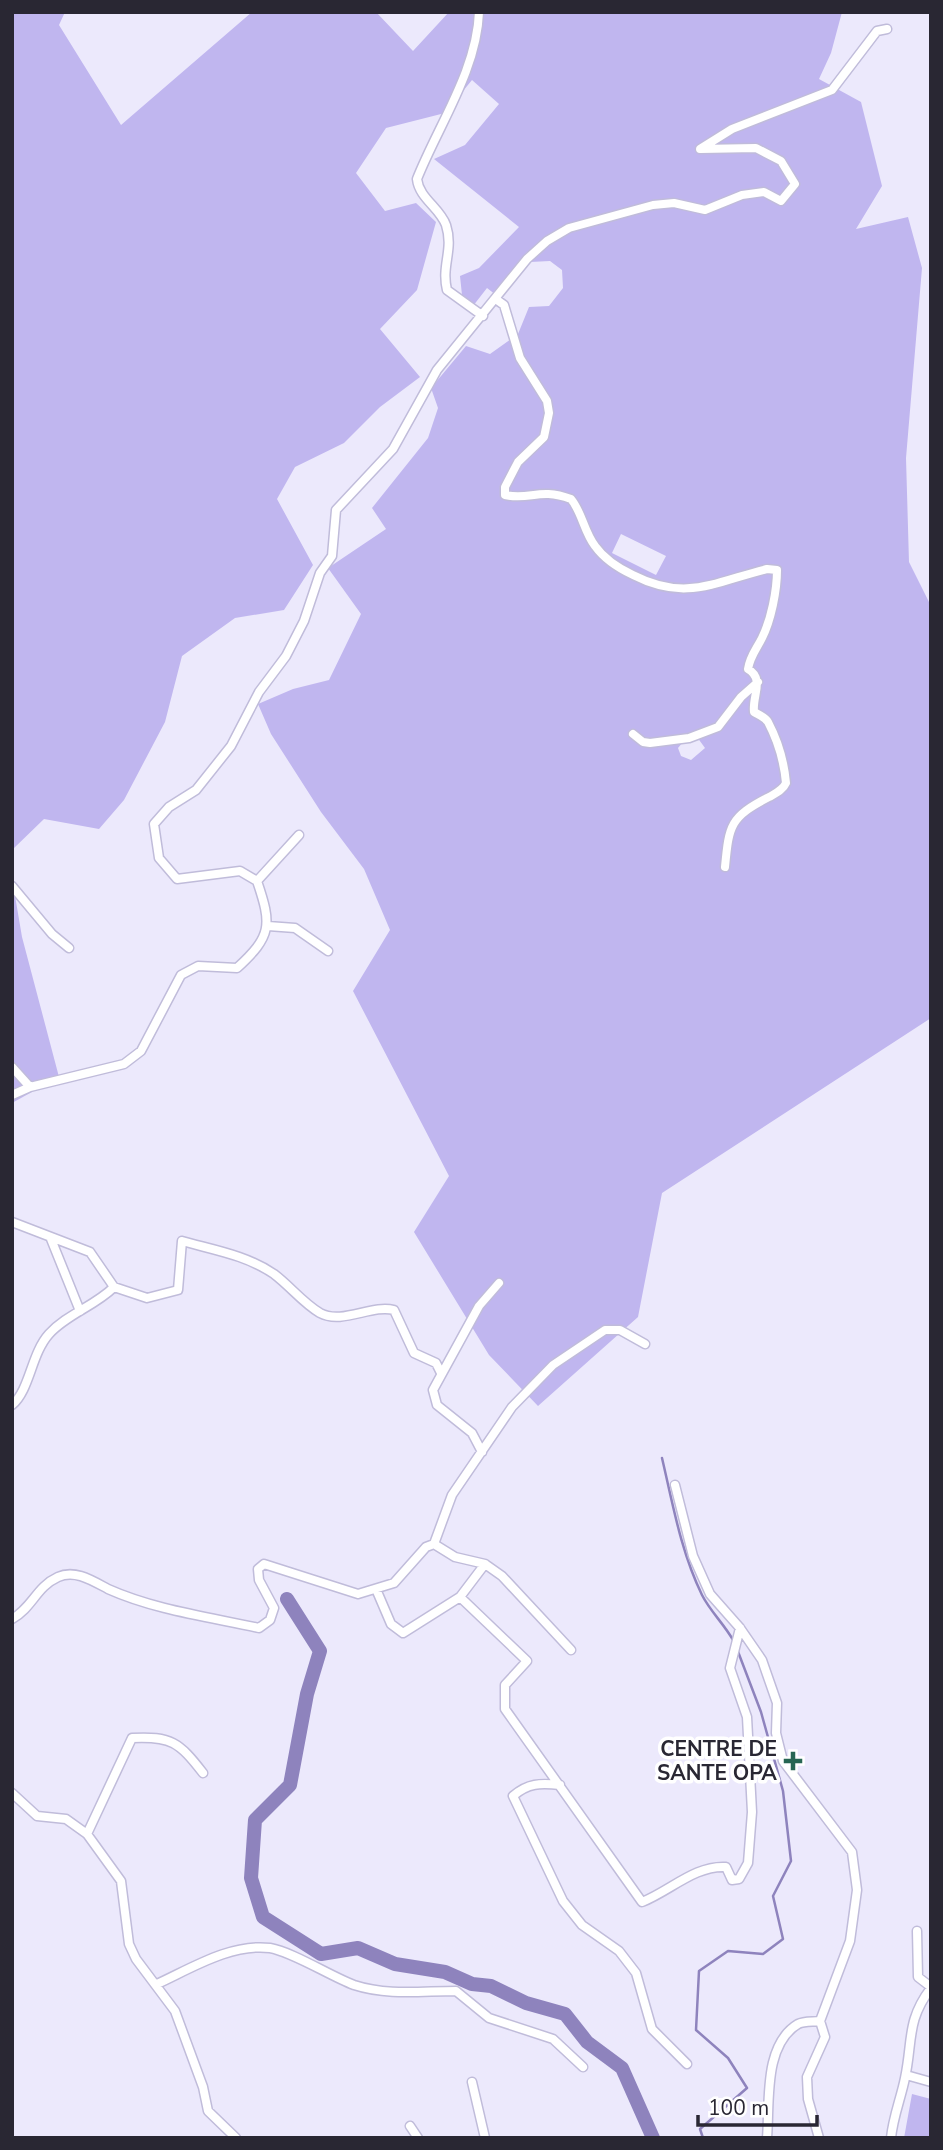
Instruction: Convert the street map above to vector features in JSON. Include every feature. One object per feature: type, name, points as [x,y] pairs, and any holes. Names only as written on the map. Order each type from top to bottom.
[{"type":"street","points":[[479,12],[477,37],[463,77],[416,178],[419,190],[445,222],[451,247],[443,274],[447,290],[484,316]]},
{"type":"street","points":[[12,1095],[30,1087],[124,1064],[141,1051],[181,975],[198,967],[237,968],[265,938],[268,926],[257,881],[240,871],[177,879],[159,858],[154,824],[169,807],[196,790],[231,746],[259,692],[286,656],[304,621],[316,584],[332,556],[337,510],[393,449],[437,370],[497,300],[527,259],[547,241],[569,228],[653,205],[674,203],[705,210],[723,206],[741,195],[764,192],[781,201],[796,184],[781,161],[756,148],[700,149],[732,129],[832,90],[877,31],[887,29]]},
{"type":"street","points":[[497,300],[504,305],[520,358],[547,401],[550,413],[544,437],[518,462],[505,487],[505,495],[518,498],[530,493],[552,492],[571,499],[586,533],[598,550],[615,566],[659,588],[704,587],[767,569],[777,570],[763,637],[751,655],[748,670],[755,673],[758,682],[753,701],[754,712],[765,718],[780,745],[786,783],[783,789],[751,805],[736,817],[728,833],[725,867]]},
{"type":"street","points":[[633,734],[643,743],[650,743],[689,738],[718,727],[741,696],[758,682]]},
{"type":"street","points":[[257,881],[299,835]]},
{"type":"street","points":[[12,886],[52,934],[69,948]]},
{"type":"street","points":[[268,926],[295,928],[328,951]]},
{"type":"street","points":[[12,1067],[30,1087]]},
{"type":"street","points":[[12,1222],[90,1252],[114,1287],[147,1298],[178,1290],[182,1241],[249,1259],[275,1275],[322,1314],[356,1314],[380,1307],[394,1310],[414,1353],[436,1363],[440,1373]]},
{"type":"street","points":[[51,1239],[80,1311]]},
{"type":"street","points":[[482,1452],[471,1433],[437,1405],[433,1390],[479,1306],[499,1283]]},
{"type":"street","points":[[12,1405],[22,1397],[25,1379],[42,1343],[51,1332],[80,1311],[99,1302],[114,1287]]},
{"type":"street","points":[[12,1619],[28,1610],[41,1587],[60,1576],[76,1574],[132,1600],[259,1628],[270,1620],[274,1608],[259,1580],[258,1569],[264,1564],[358,1594],[394,1583],[426,1547],[434,1544],[452,1495],[512,1407],[553,1366],[605,1330],[620,1330],[645,1344]]},
{"type":"street","points":[[675,1485],[693,1556],[710,1594],[740,1628],[762,1660],[777,1703],[776,1733],[783,1761],[852,1852],[857,1890],[850,1941],[820,2021],[825,2037],[807,2077],[808,2099],[819,2138]]},
{"type":"street","points":[[434,1544],[455,1557],[485,1564],[502,1576],[571,1650]]},
{"type":"street","points":[[376,1589],[391,1623],[403,1633],[460,1597],[485,1564]]},
{"type":"street","points":[[460,1597],[527,1661],[505,1685],[505,1709],[642,1902],[712,1866],[726,1867],[732,1880],[740,1878],[748,1863],[752,1812],[747,1717],[730,1668],[740,1628]]},
{"type":"street","points":[[87,1834],[132,1738],[159,1737],[182,1746],[203,1773]]},
{"type":"street","points":[[559,1785],[537,1782],[523,1787],[513,1796],[528,1831],[563,1901],[582,1925],[619,1951],[636,1973],[652,2029],[687,2064]]},
{"type":"street","points":[[12,1793],[37,1816],[66,1819],[87,1834],[121,1881],[129,1944],[136,1959],[157,1983],[175,2011],[208,2111],[236,2138]]},
{"type":"street","points":[[891,2138],[906,2075],[917,2006],[931,1987],[918,1977],[916,1931]]},
{"type":"street","points":[[157,1983],[202,1961],[240,1951],[270,1948],[355,1985],[397,1994],[456,1991],[489,2018],[554,2039],[583,2067]]},
{"type":"street","points":[[767,2138],[772,2068],[780,2040],[799,2023],[820,2021]]},
{"type":"street","points":[[906,2075],[931,2082]]},
{"type":"street","points":[[472,2082],[485,2138]]},
{"type":"street","points":[[410,2126],[418,2138]]},
{"type":"shaded area","points":[[12,12],[65,12],[59,25],[121,125],[252,12],[376,12],[413,51],[449,12],[842,12],[831,53],[819,79],[861,102],[882,186],[856,229],[908,217],[922,268],[906,458],[909,562],[931,606],[931,1018],[662,1193],[638,1317],[538,1406],[489,1355],[414,1232],[449,1176],[353,991],[390,930],[364,869],[321,812],[271,734],[258,704],[293,689],[329,680],[361,614],[328,568],[386,529],[372,508],[428,438],[438,408],[431,388],[466,346],[490,354],[518,334],[529,307],[549,306],[563,288],[562,270],[550,261],[530,262],[527,252],[496,295],[487,288],[473,306],[462,295],[460,276],[479,268],[519,227],[434,159],[465,145],[499,104],[472,80],[445,113],[386,128],[356,173],[385,211],[416,203],[436,222],[417,290],[380,329],[420,377],[380,407],[344,443],[295,467],[277,499],[313,565],[284,610],[235,618],[182,656],[165,722],[124,800],[99,829],[44,819],[12,850]],"holes":[[[621,534],[666,556],[656,575],[612,553]],[[688,736],[697,737],[705,748],[691,760],[681,756],[678,748]]]},
{"type":"shaded area","points":[[12,878],[22,937],[59,1077],[12,1103]]},
{"type":"shaded area","points":[[912,2094],[931,2099],[931,2138],[904,2138]]},
{"type":"waterway","points":[[662,1458],[688,1562],[705,1601],[733,1640]]},
{"type":"waterway","points":[[287,1599],[320,1651],[307,1694],[290,1785],[255,1820],[251,1878],[263,1917],[321,1954],[358,1948],[395,1964],[445,1972],[472,1984],[491,1986],[526,2003],[565,2014],[587,2042],[622,2068],[653,2138]]},
{"type":"waterway","points":[[703,2138],[700,2129],[747,2088],[728,2058],[696,2030],[699,1971],[728,1951],[763,1954],[783,1939],[773,1896],[791,1861],[783,1791],[761,1712],[737,1649]]},
{"type":"place","name":"CENTRE DE SANTE OPA","points":[[793,1761]]}]
